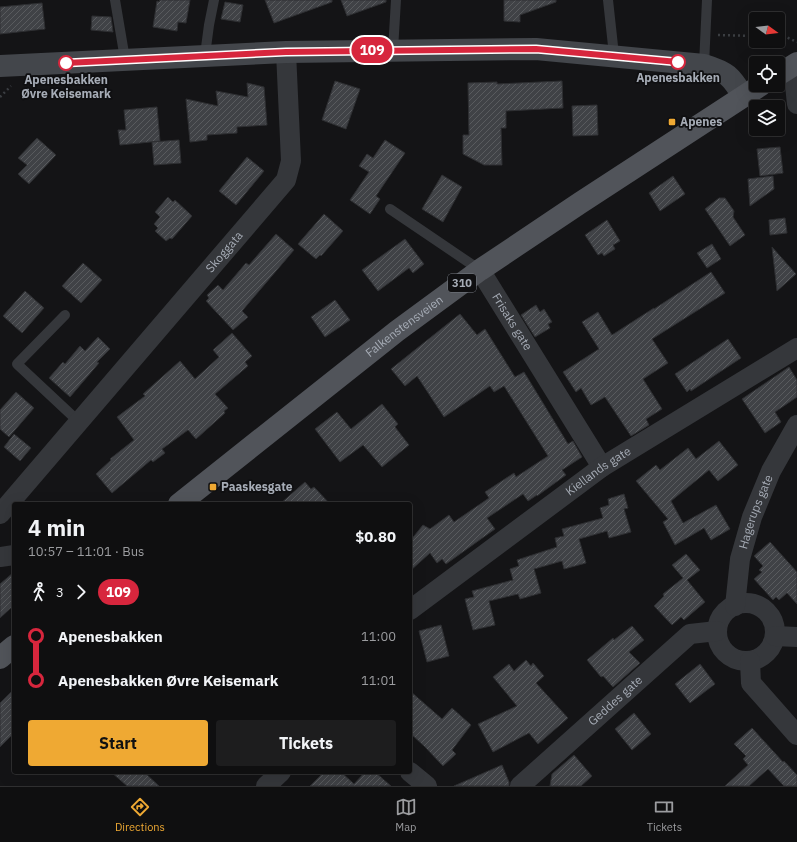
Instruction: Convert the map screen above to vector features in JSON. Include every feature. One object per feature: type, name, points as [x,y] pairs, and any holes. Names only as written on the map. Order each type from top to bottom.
[{"type":"main road","points":[[0,66],[286,52],[536,49],[704,64],[722,70],[734,80],[749,89]]},
{"type":"main road","name":"Falkenstensveien","points":[[182,502],[397,331],[480,270],[750,92]]},
{"type":"main road","points":[[0,658],[12,648]]},
{"type":"street","name":"Skoggata","points":[[0,514],[286,180],[292,161],[286,52]]},
{"type":"street","points":[[789,68],[797,104]]},
{"type":"street","name":"Frisaks gate","points":[[480,270],[602,467]]},
{"type":"street","name":"Kiellands gate","points":[[412,609],[602,467],[797,348]]},
{"type":"street","name":"Hagerups gate","points":[[735,606],[740,559],[752,517],[771,471],[797,425]]},
{"type":"street","points":[[0,557],[12,555]]},
{"type":"street","points":[[743,603],[752,604],[767,612],[772,619],[775,636],[772,645],[767,653],[759,658],[750,661],[742,661],[726,654],[721,647],[717,631],[720,620],[724,614],[735,606],[743,603]]},
{"type":"street","name":"Geddes gate","points":[[520,786],[690,634],[717,631]]},
{"type":"street","points":[[775,636],[797,637]]},
{"type":"street","points":[[750,661],[751,683],[797,735]]},
{"type":"street","points":[[266,786],[279,774]]},
{"type":"street","points":[[412,774],[427,786]]},
{"type":"lane","points":[[115,0],[126,59]]},
{"type":"lane","points":[[205,55],[214,0]]},
{"type":"lane","points":[[393,50],[396,0]]},
{"type":"lane","points":[[608,0],[614,56]]},
{"type":"lane","points":[[704,64],[707,0]]},
{"type":"lane","name":"Frisaks gate","points":[[390,209],[480,270]]},
{"type":"lane","points":[[65,315],[17,364],[79,422]]},
{"type":"path","points":[[706,34],[749,36]]},
{"type":"path","points":[[785,36],[797,42]]},
{"type":"building","points":[[160,0],[190,0],[186,23],[178,22],[177,31],[153,27],[157,1],[159,2]]},
{"type":"building","points":[[265,0],[332,0],[332,2],[274,23]]},
{"type":"building","points":[[341,0],[386,0],[386,2],[347,16]]},
{"type":"building","points":[[504,0],[556,0],[556,2],[520,15],[520,22],[504,21]]},
{"type":"building","points":[[225,2],[243,5],[240,22],[221,19]]},
{"type":"building","points":[[42,3],[45,29],[0,34],[0,7]]},
{"type":"building","points":[[92,16],[111,17],[113,32],[91,30]]},
{"type":"building","points":[[335,81],[360,89],[346,129],[322,120]]},
{"type":"building","points":[[562,81],[563,108],[506,111],[506,128],[501,128],[502,165],[484,165],[463,154],[463,135],[469,135],[468,83],[497,82],[497,84]]},
{"type":"building","points":[[247,83],[264,87],[267,125],[237,127],[237,133],[207,135],[207,140],[190,142],[186,99],[218,106],[216,91],[248,97]]},
{"type":"building","points":[[597,105],[598,135],[573,136],[572,106]]},
{"type":"building","points":[[157,107],[160,141],[120,145],[118,130],[126,130],[124,110]]},
{"type":"building","points":[[37,138],[56,155],[29,184],[18,174],[27,165],[18,158]]},
{"type":"building","points":[[179,140],[181,163],[154,165],[152,142]]},
{"type":"building","points":[[385,140],[405,153],[376,196],[380,199],[370,214],[350,200],[369,172],[359,166],[367,154],[373,158]]},
{"type":"building","points":[[780,147],[783,173],[760,176],[757,149]]},
{"type":"building","points":[[247,157],[264,171],[236,205],[219,191]]},
{"type":"building","points":[[442,175],[462,187],[443,222],[422,209]]},
{"type":"building","points":[[673,176],[685,194],[660,211],[649,193]]},
{"type":"building","points":[[773,176],[774,189],[750,206],[748,179]]},
{"type":"building","points":[[168,197],[173,202],[175,200],[192,216],[172,239],[170,238],[166,241],[155,231],[158,228],[154,224],[160,217],[155,212]]},
{"type":"building","points":[[719,198],[725,198],[734,211],[733,217],[745,235],[730,246],[705,209]]},
{"type":"building","points":[[324,214],[343,231],[321,256],[320,255],[316,259],[298,244]]},
{"type":"building","points":[[785,218],[787,233],[770,235],[769,220]]},
{"type":"building","points":[[607,220],[620,241],[613,245],[615,249],[604,256],[602,253],[598,255],[585,235]]},
{"type":"building","points":[[276,234],[294,250],[242,311],[248,317],[233,330],[206,301],[209,298],[207,295],[218,285],[223,290],[246,263],[249,265]]},
{"type":"building","points":[[405,239],[424,264],[413,273],[409,268],[378,291],[362,270]]},
{"type":"building","points":[[712,244],[721,259],[707,268],[697,253]]},
{"type":"building","points":[[772,247],[796,274],[777,291]]},
{"type":"building","points":[[83,263],[102,280],[81,303],[62,286]]},
{"type":"building","points":[[711,272],[725,293],[652,339],[668,363],[643,379],[662,409],[646,419],[649,425],[631,436],[605,397],[591,405],[581,388],[576,392],[563,372],[599,349],[582,322],[598,312],[612,335]]},
{"type":"building","points":[[25,291],[44,308],[22,333],[3,316]]},
{"type":"building","points":[[335,300],[350,320],[325,337],[311,317]]},
{"type":"building","points":[[536,305],[540,312],[544,309],[552,322],[548,324],[550,328],[535,337],[521,315]]},
{"type":"building","points":[[460,314],[477,335],[485,329],[515,377],[524,372],[568,444],[573,441],[582,457],[562,470],[566,475],[537,496],[528,501],[523,494],[487,518],[495,529],[446,564],[442,559],[437,563],[430,553],[412,569],[412,539],[423,525],[430,529],[449,515],[454,522],[489,498],[485,492],[514,473],[516,477],[548,456],[504,386],[494,392],[490,386],[444,417],[417,376],[405,386],[391,369]]},
{"type":"building","points":[[232,333],[252,356],[245,362],[248,366],[215,394],[228,408],[224,411],[225,413],[196,439],[188,430],[162,449],[165,453],[153,462],[151,460],[112,493],[96,474],[111,460],[110,459],[134,440],[117,417],[145,396],[143,394],[180,361],[195,379],[219,357],[213,350]]},
{"type":"building","points":[[98,337],[110,349],[97,362],[99,363],[70,397],[49,378],[63,362],[65,364],[80,346],[85,351]]},
{"type":"building","points":[[728,339],[741,358],[691,391],[690,389],[687,392],[675,374]]},
{"type":"building","points":[[789,367],[797,380],[797,397],[775,412],[781,422],[765,433],[742,399]]},
{"type":"building","points":[[16,392],[34,408],[9,437],[0,429],[0,410]]},
{"type":"building","points":[[382,404],[398,424],[395,427],[409,445],[382,467],[363,445],[340,462],[315,429],[337,412],[351,429]]},
{"type":"building","points":[[14,434],[31,448],[20,461],[4,447]]},
{"type":"building","points":[[719,441],[738,465],[718,481],[709,470],[671,501],[683,523],[716,505],[730,529],[711,540],[704,528],[675,545],[663,522],[668,519],[636,481],[656,465],[660,470],[688,448],[696,459]]},
{"type":"building","points":[[305,482],[311,489],[314,487],[328,502],[282,502]]},
{"type":"building","points":[[624,494],[628,508],[624,509],[631,532],[609,538],[607,531],[579,539],[586,563],[564,569],[562,561],[534,569],[541,593],[520,599],[518,594],[489,601],[495,625],[473,630],[465,599],[474,597],[472,591],[513,580],[510,569],[519,566],[517,560],[557,547],[555,538],[564,536],[562,529],[603,518],[600,508],[609,505],[608,499]]},
{"type":"building","points":[[770,542],[797,572],[797,604],[787,593],[779,600],[776,597],[773,600],[754,579],[762,572],[759,570],[763,566],[754,556]]},
{"type":"building","points":[[686,554],[700,570],[687,580],[705,602],[684,620],[681,617],[672,625],[654,606],[664,596],[663,594],[683,578],[672,565]]},
{"type":"building","points":[[12,574],[12,607],[0,618],[0,584]]},
{"type":"building","points":[[441,625],[449,656],[427,662],[419,631]]},
{"type":"building","points":[[632,626],[644,640],[629,652],[640,663],[613,687],[603,676],[601,677],[587,660],[613,638],[614,640]]},
{"type":"building","points":[[526,660],[531,666],[533,663],[544,676],[536,683],[568,718],[538,744],[529,733],[493,752],[478,724],[517,706],[493,677],[509,664],[514,671]]},
{"type":"building","points":[[700,664],[715,684],[690,703],[675,684]]},
{"type":"building","points":[[12,691],[12,735],[0,747],[0,703]]},
{"type":"building","points":[[412,693],[442,719],[452,708],[471,725],[452,750],[456,754],[443,766],[412,735]]},
{"type":"building","points":[[634,713],[651,734],[632,750],[615,729]]},
{"type":"building","points":[[752,728],[797,775],[797,786],[784,786],[768,769],[749,786],[725,786],[748,765],[743,759],[746,756],[734,744]]},
{"type":"building","points":[[574,755],[592,776],[581,786],[550,786],[552,774]]},
{"type":"building","points":[[502,765],[509,782],[509,786],[454,786]]},
{"type":"building","points":[[113,774],[146,774],[159,786],[127,786]]},
{"type":"building","points":[[322,774],[343,774],[354,784],[363,774],[377,774],[391,786],[310,786]]},
{"type":"bus line","name":"109","points":[[66,63],[286,52],[536,49],[678,62]]},
{"type":"place","name":"Apenesbakken","points":[[678,62]]},
{"type":"place","name":"Apenesbakken Øvre Keisemark","points":[[66,63]]},
{"type":"place","name":"Apenes","points":[[672,122]]},
{"type":"place","name":"Paaskesgate","points":[[213,487]]}]
